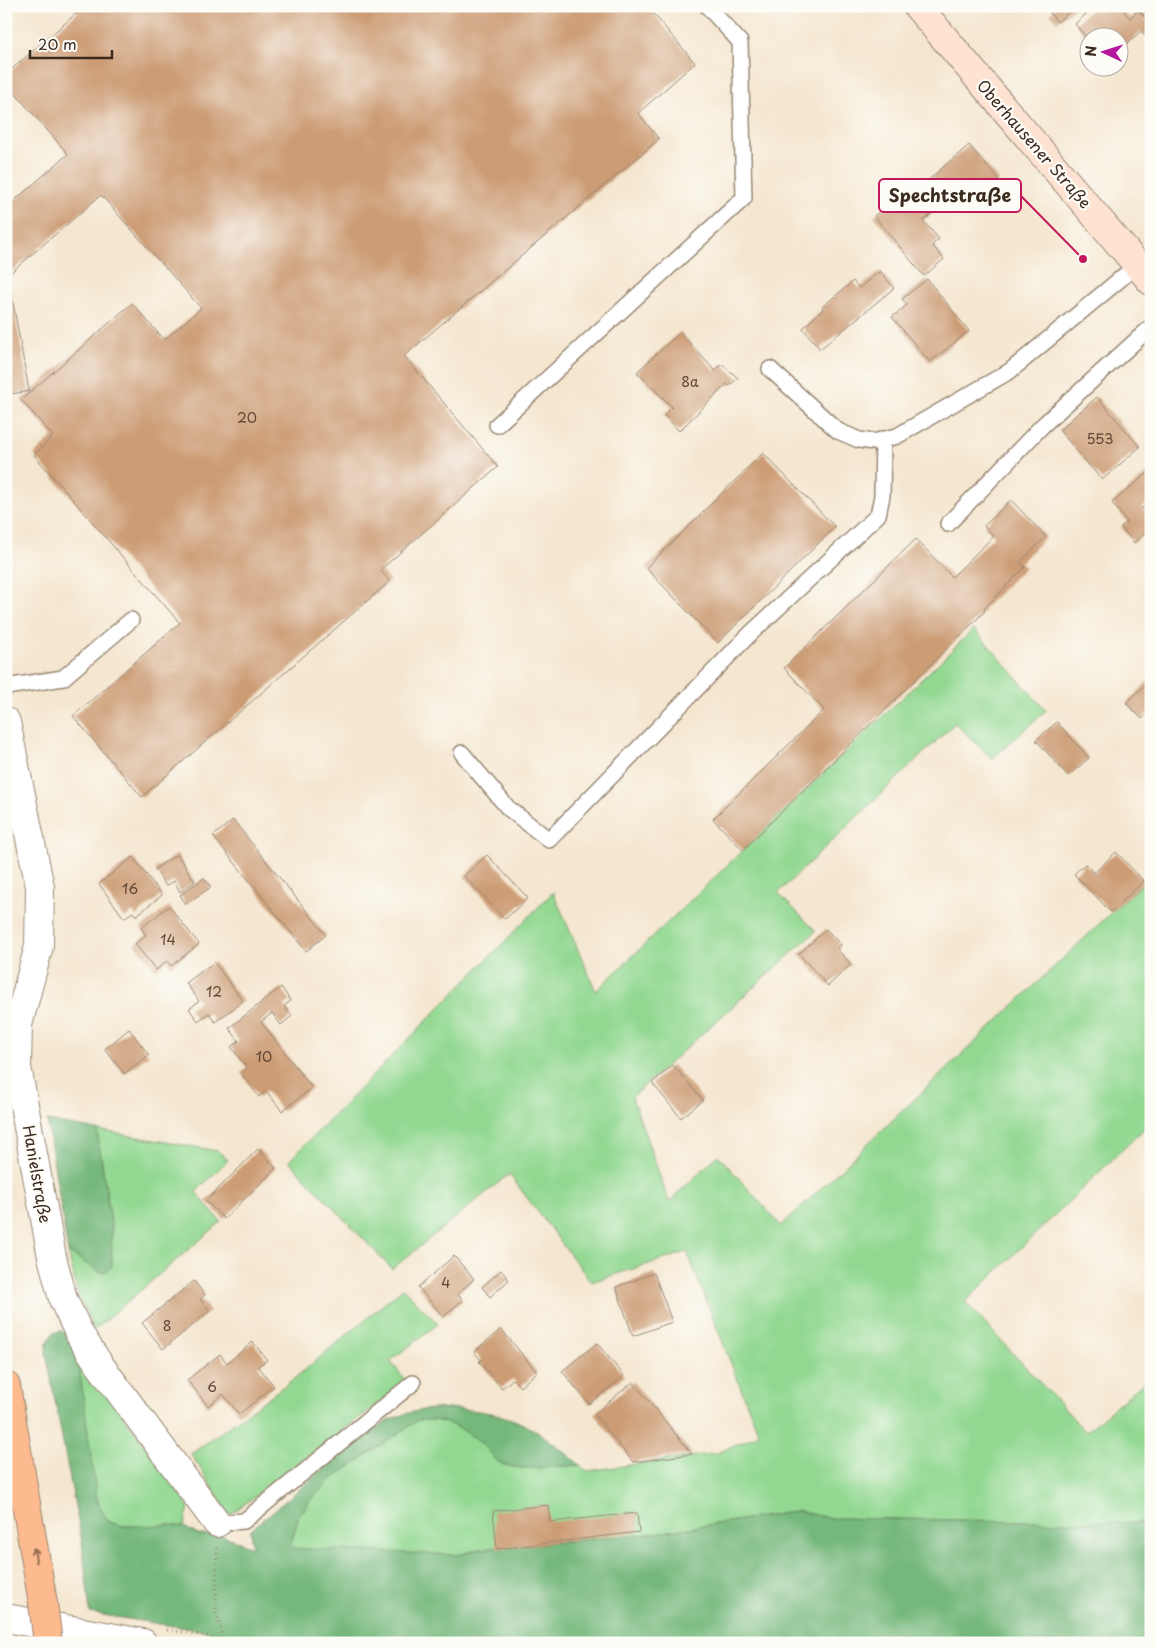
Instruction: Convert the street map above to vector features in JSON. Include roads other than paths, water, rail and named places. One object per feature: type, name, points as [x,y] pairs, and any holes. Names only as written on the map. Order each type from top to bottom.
[{"type":"highway","points":[[6,1386],[43,1603],[48,1643]]},
{"type":"main road","name":"Oberhausener Straße","points":[[917,6],[1144,273]]},
{"type":"street","name":"Hanielstraße","points":[[6,722],[40,887],[40,946],[18,1025],[17,1067],[52,1257],[63,1299],[80,1335],[217,1523]]},
{"type":"street","points":[[6,1618],[143,1643]]},
{"type":"lane","points":[[497,425],[744,198],[740,42],[707,6]]},
{"type":"lane","points":[[770,369],[838,431],[859,440],[874,442],[897,436],[1010,371],[1144,273]]},
{"type":"lane","points":[[948,524],[1043,425],[1151,326]]},
{"type":"lane","points":[[462,753],[508,808],[549,840],[749,635],[878,515],[882,496],[883,439]]},
{"type":"lane","points":[[6,687],[63,678],[132,620]]},
{"type":"lane","points":[[217,1523],[244,1521],[413,1383]]},
{"type":"place","name":"Spechtstraße","points":[[1083,259]]}]
